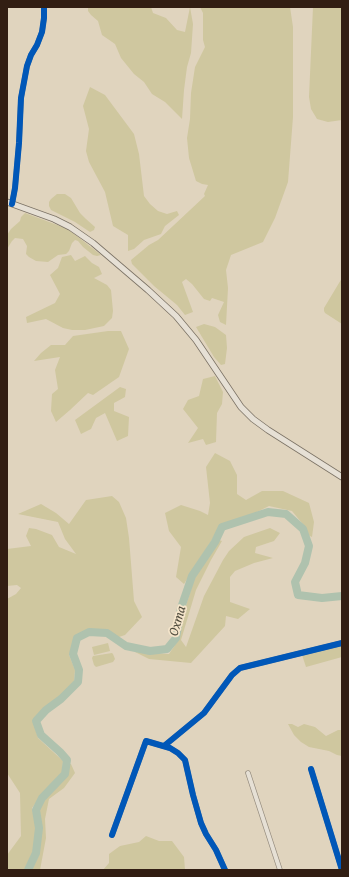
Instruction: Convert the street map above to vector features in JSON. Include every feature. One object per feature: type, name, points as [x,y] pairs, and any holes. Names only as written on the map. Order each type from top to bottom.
[{"type":"main road","points":[[10,203],[54,219],[70,227],[104,252],[176,316],[196,340],[242,407],[253,419],[342,477]]},
{"type":"street","points":[[10,203],[15,188],[17,173],[20,98],[31,55],[38,46],[42,32],[44,7]]},
{"type":"street","points":[[164,746],[204,713],[232,675],[240,668],[342,643]]},
{"type":"street","points":[[112,835],[146,741],[164,746],[174,750],[185,760],[193,795],[206,834],[216,850],[225,870]]},
{"type":"street","points":[[311,769],[342,870]]},
{"type":"street","points":[[248,773],[280,870]]},
{"type":"shaded area","points":[[88,7],[151,7],[153,13],[166,18],[177,30],[185,32],[190,7],[193,24],[191,53],[187,67],[182,119],[165,102],[152,94],[144,82],[134,74],[121,58],[115,44],[102,35],[98,21],[88,11]]},
{"type":"shaded area","points":[[200,7],[290,7],[293,27],[293,117],[288,182],[275,218],[263,242],[231,255],[226,270],[228,288],[226,325],[220,322],[218,315],[224,302],[212,298],[210,301],[204,299],[186,279],[182,282],[193,312],[185,315],[177,305],[154,286],[132,264],[131,260],[149,245],[158,240],[205,196],[204,194],[208,185],[196,181],[189,158],[187,138],[195,67],[205,47],[203,40],[203,13]]},
{"type":"shaded area","points":[[313,7],[342,7],[342,120],[328,122],[317,119],[311,109],[309,97]]},
{"type":"shaded area","points":[[90,87],[105,95],[134,134],[139,154],[144,196],[158,211],[167,214],[177,211],[179,215],[165,226],[161,234],[144,240],[134,249],[128,251],[128,235],[113,226],[105,192],[89,162],[86,151],[89,129],[83,106]]},
{"type":"shaded area","points":[[57,194],[65,194],[71,198],[80,213],[95,227],[94,230],[90,232],[75,222],[51,210],[49,202]]},
{"type":"shaded area","points":[[25,213],[68,229],[101,255],[93,255],[75,240],[66,254],[58,255],[48,262],[36,261],[29,257],[26,254],[27,246],[23,239],[15,238],[7,249],[7,235]]},
{"type":"shaded area","points":[[71,255],[75,261],[85,256],[99,267],[102,274],[94,278],[107,285],[111,290],[113,311],[112,318],[104,326],[85,330],[63,328],[46,319],[27,323],[26,317],[55,303],[60,294],[50,275],[58,268],[62,257]]},
{"type":"shaded area","points":[[342,278],[342,324],[325,313],[324,308]]},
{"type":"shaded area","points":[[204,324],[215,327],[226,335],[227,348],[225,364],[221,365],[214,357],[196,327]]},
{"type":"shaded area","points":[[108,331],[121,331],[129,349],[119,377],[93,395],[88,393],[56,422],[51,411],[52,394],[58,389],[55,370],[60,357],[34,361],[51,345],[65,345],[73,336]]},
{"type":"shaded area","points":[[215,376],[223,392],[222,404],[217,413],[216,442],[206,445],[203,439],[188,443],[198,428],[183,409],[188,400],[199,396],[203,379]]},
{"type":"shaded area","points":[[120,387],[126,389],[125,397],[114,403],[114,411],[129,417],[128,436],[117,441],[105,413],[96,418],[91,429],[81,434],[75,420]]},
{"type":"shaded area","points":[[215,453],[230,461],[237,475],[237,494],[246,500],[262,491],[283,491],[309,503],[314,522],[312,537],[308,535],[306,528],[292,511],[269,506],[249,516],[222,524],[184,584],[176,577],[181,547],[169,531],[165,513],[181,505],[208,515],[210,503],[206,467]]},
{"type":"shaded area","points":[[112,496],[119,502],[126,518],[134,601],[142,617],[125,635],[119,637],[108,631],[89,630],[76,635],[69,655],[75,670],[74,681],[60,697],[46,706],[34,723],[38,738],[63,761],[62,772],[32,808],[36,827],[34,851],[24,870],[7,870],[7,855],[21,836],[20,793],[7,773],[7,599],[16,594],[21,588],[17,585],[7,586],[7,549],[31,546],[26,536],[29,528],[52,535],[59,547],[76,554],[65,539],[58,522],[18,514],[41,504],[56,513],[69,524],[86,500]]},
{"type":"shaded area","points":[[270,528],[280,533],[274,541],[256,547],[255,553],[273,558],[254,563],[235,571],[230,577],[230,602],[250,609],[238,619],[226,616],[225,626],[191,663],[149,659],[135,652],[169,654],[179,639],[183,615],[195,577],[219,540],[222,541],[196,590],[181,640],[186,647],[204,596],[229,551],[244,537]]},
{"type":"shaded area","points":[[108,643],[110,651],[94,655],[92,647]]},
{"type":"shaded area","points":[[342,645],[342,657],[306,667],[302,655]]},
{"type":"shaded area","points":[[112,653],[115,659],[113,662],[96,667],[94,665],[92,658],[93,656]]},
{"type":"shaded area","points":[[288,724],[298,727],[304,724],[315,727],[326,736],[338,730],[342,730],[342,756],[329,751],[309,747],[294,735]]},
{"type":"shaded area","points":[[70,764],[75,773],[64,788],[49,799],[45,819],[46,838],[40,870],[32,870],[38,857],[41,834],[39,811],[45,799],[66,776]]},
{"type":"shaded area","points":[[146,836],[159,841],[172,841],[184,857],[185,870],[103,870],[109,863],[109,854],[120,846],[139,842]]},
{"type":"waterway","name":"Охта","points":[[28,870],[36,853],[39,828],[36,810],[42,798],[65,774],[67,760],[41,735],[36,721],[46,710],[61,699],[78,682],[79,670],[73,654],[77,638],[89,632],[107,633],[126,646],[150,651],[167,649],[176,638],[181,608],[192,576],[215,542],[222,527],[268,512],[286,514],[303,529],[309,546],[305,563],[295,582],[298,595],[322,598],[342,596]]},
{"type":"cycle path","points":[[12,204],[19,143],[21,98],[27,66],[42,32],[44,7]]},
{"type":"cycle path","points":[[164,746],[204,713],[232,675],[240,668],[342,643]]},
{"type":"cycle path","points":[[112,835],[146,741],[170,748],[185,760],[201,823],[225,870]]},
{"type":"cycle path","points":[[311,769],[342,870]]}]
